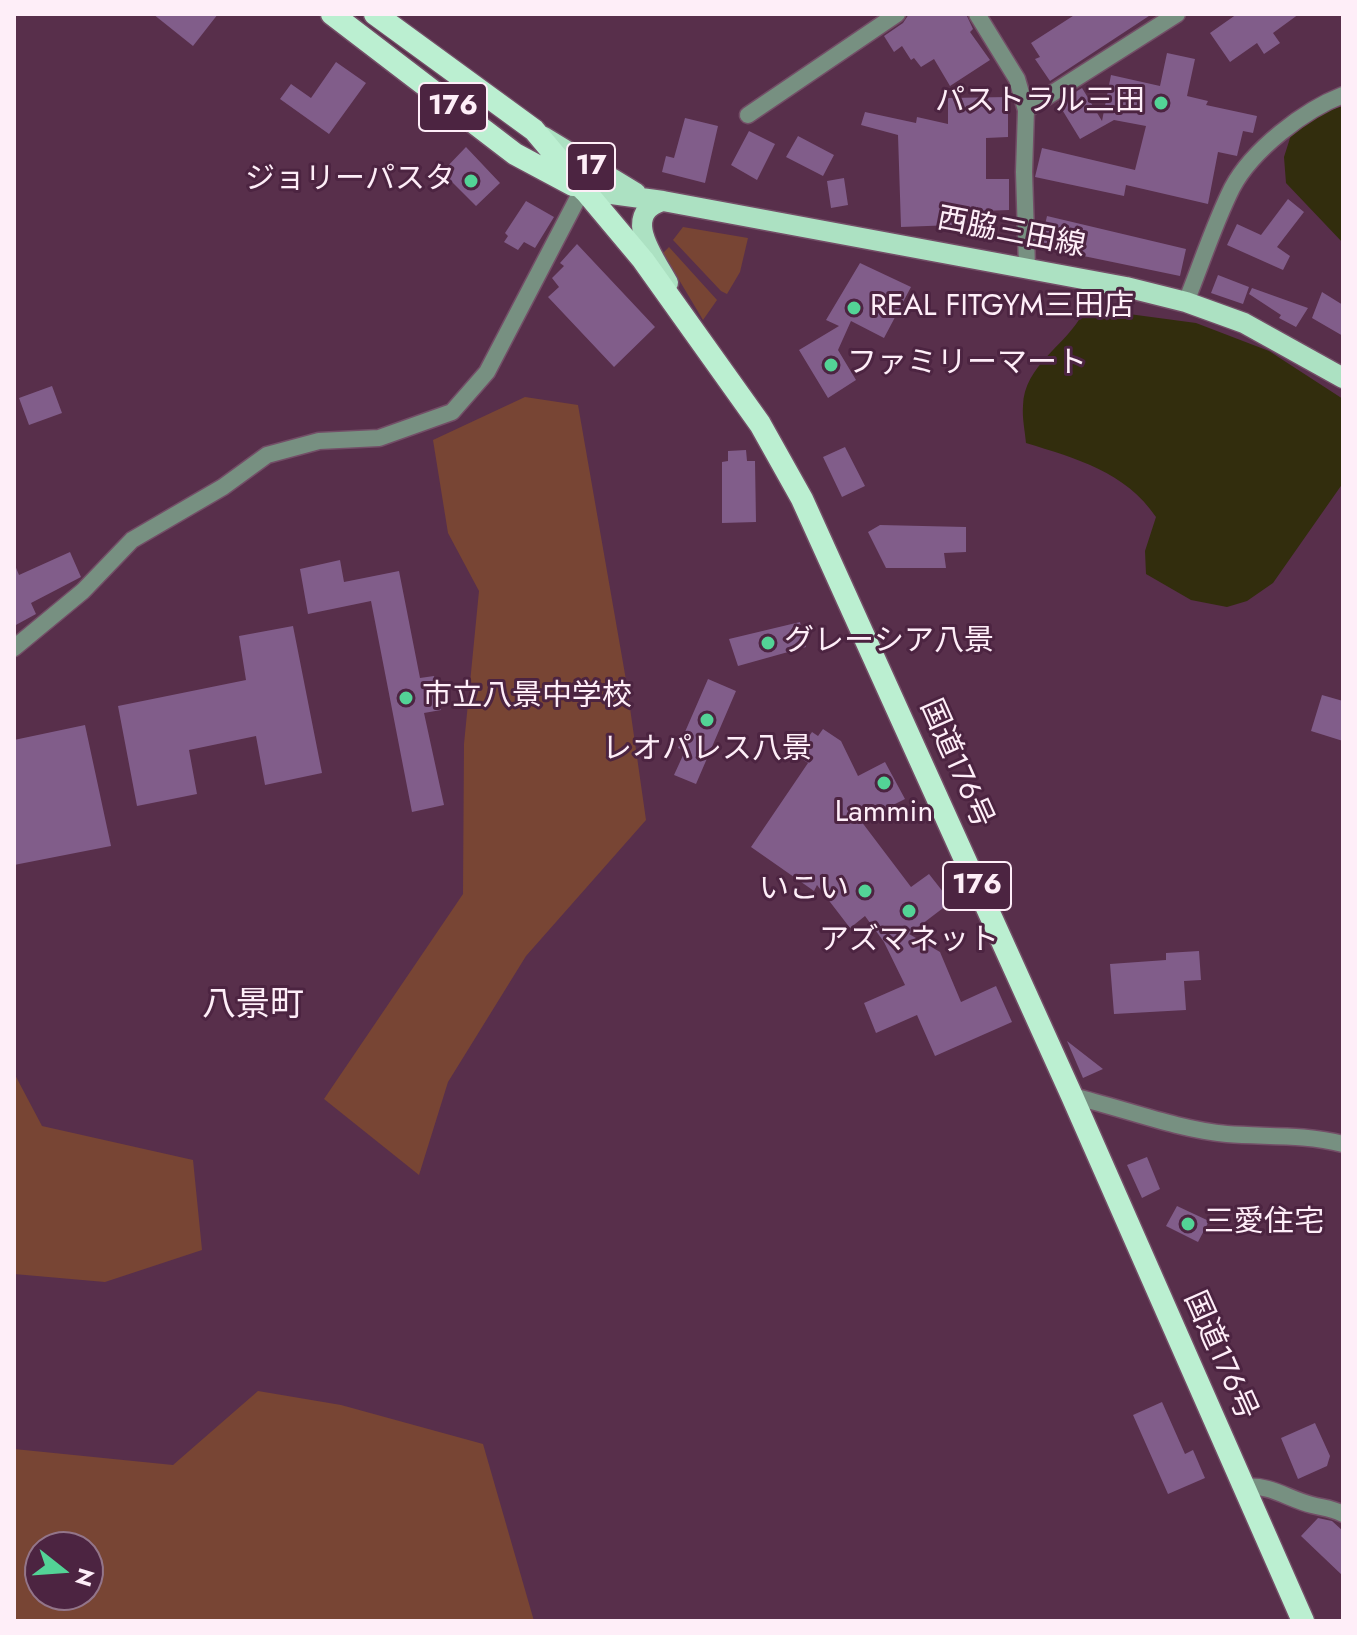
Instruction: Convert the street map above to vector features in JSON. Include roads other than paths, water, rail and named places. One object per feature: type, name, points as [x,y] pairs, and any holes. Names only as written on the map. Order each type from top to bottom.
[{"type":"highway","name":"国道176号","points":[[332,14],[515,154],[582,190]]},
{"type":"highway","name":"国道176号","points":[[375,14],[534,130],[643,260],[760,424],[802,499],[1072,1096],[1303,1621]]},
{"type":"main road","name":"西脇三田線","points":[[534,130],[597,170],[657,200]]},
{"type":"main road","name":"西脇三田線","points":[[582,190],[657,200],[1027,267],[1186,302],[1244,323],[1343,378]]},
{"type":"main road","points":[[657,200],[648,210],[641,227],[642,237],[692,329]]},
{"type":"street","points":[[748,115],[897,14]]},
{"type":"street","points":[[977,14],[1017,79],[1026,110],[1027,267]]},
{"type":"street","points":[[1026,110],[1177,14]]},
{"type":"street","points":[[1186,302],[1233,187],[1246,169],[1270,142],[1323,103],[1343,95]]},
{"type":"street","points":[[14,648],[83,591],[132,540],[223,487],[267,455],[319,441],[379,438],[452,412],[487,372],[582,190]]},
{"type":"street","points":[[1072,1096],[1228,1134],[1319,1138],[1343,1144]]},
{"type":"street","points":[[1244,1487],[1260,1485],[1343,1514]]},
{"type":"place","name":"パストラル三田","points":[[1161,103]]},
{"type":"place","name":"ジョリーパスタ","points":[[471,181]]},
{"type":"place","name":"REAL FITGYM三田店","points":[[854,308]]},
{"type":"place","name":"ファミリーマート","points":[[831,365]]},
{"type":"place","name":"グレーシア八景","points":[[768,643]]},
{"type":"place","name":"市立八景中学校","points":[[406,698]]},
{"type":"place","name":"レオパレス八景","points":[[707,720]]},
{"type":"place","name":"Lammin","points":[[884,783]]},
{"type":"place","name":"いこい","points":[[865,891]]},
{"type":"place","name":"アズマネット","points":[[909,911]]},
{"type":"place","name":"三愛住宅","points":[[1188,1224]]},
{"type":"district","name":"八景町","points":[[253,1007]]}]
